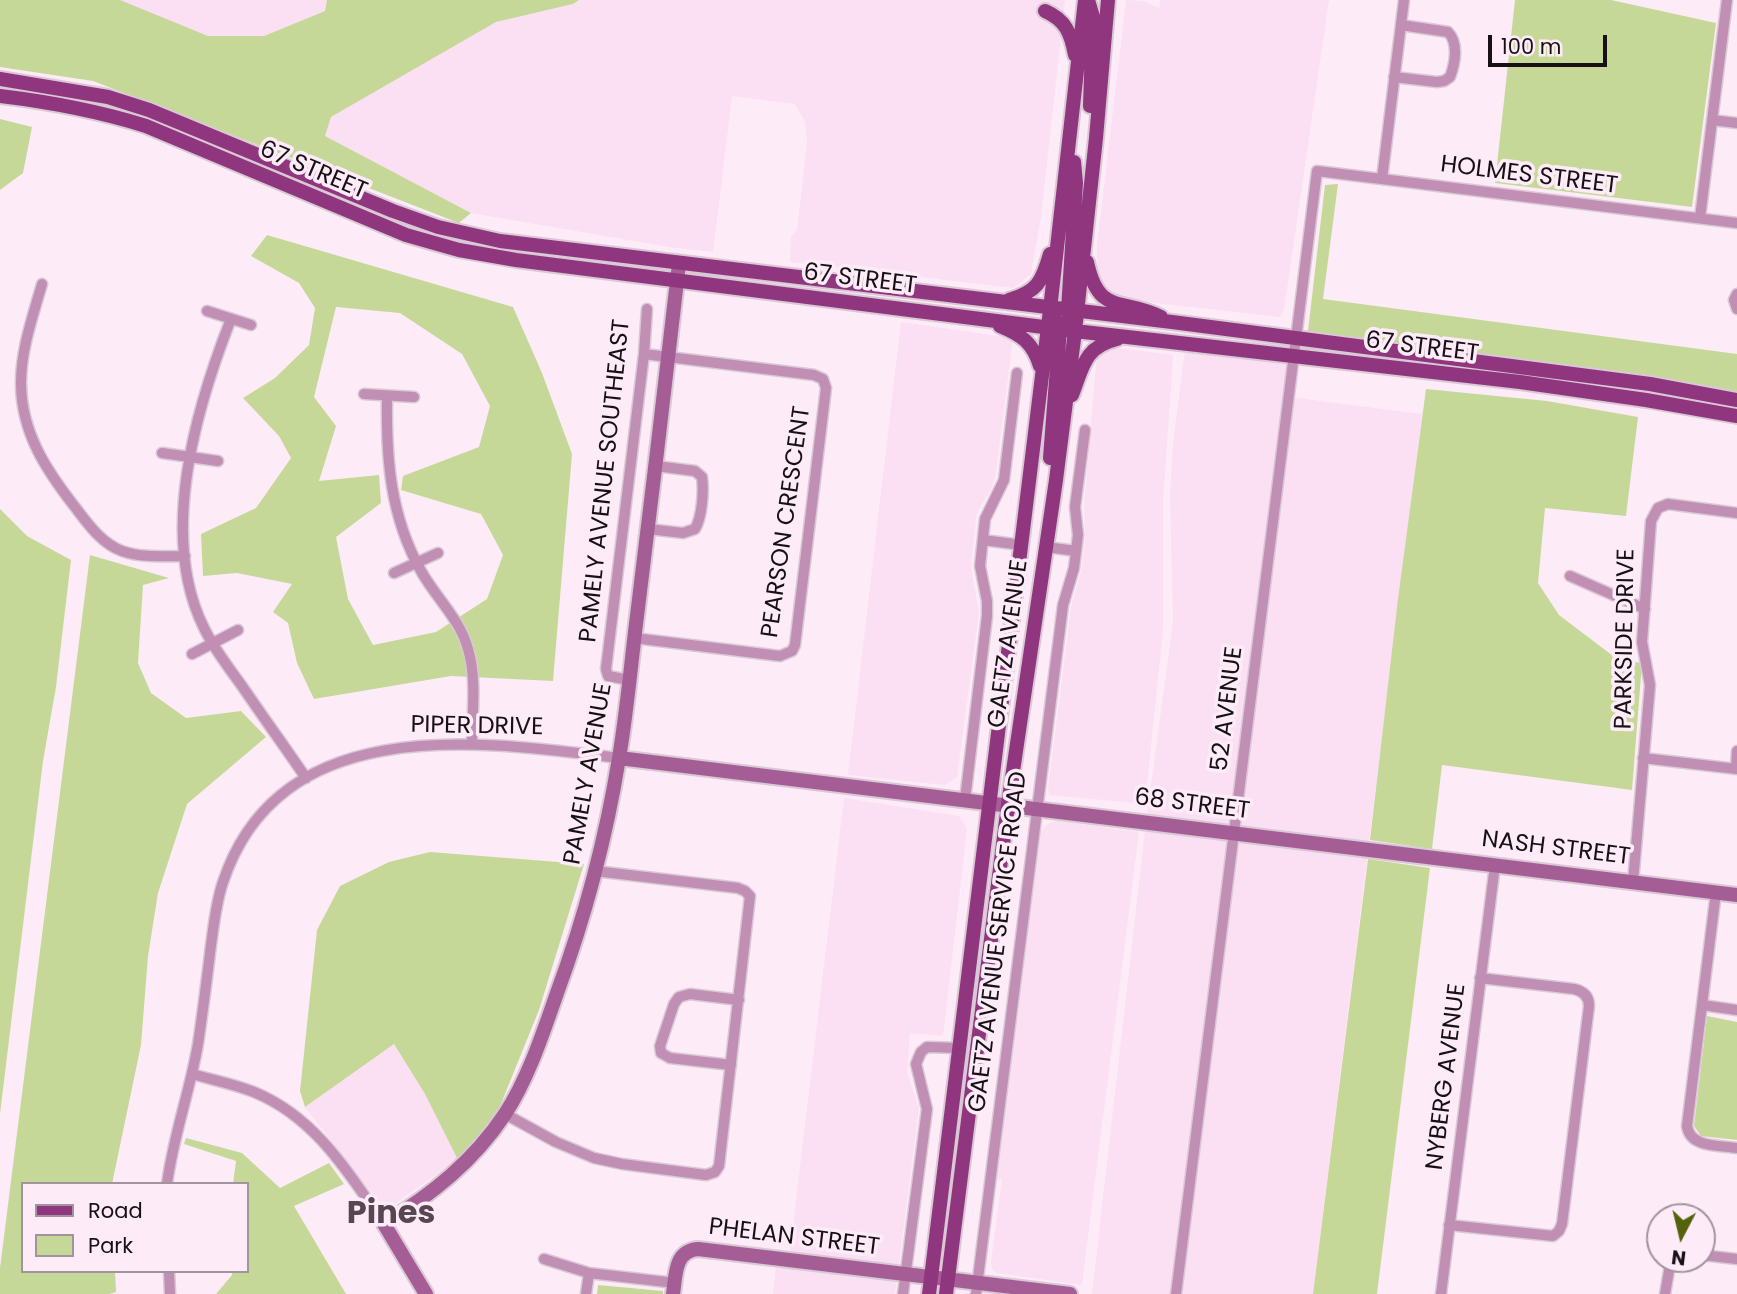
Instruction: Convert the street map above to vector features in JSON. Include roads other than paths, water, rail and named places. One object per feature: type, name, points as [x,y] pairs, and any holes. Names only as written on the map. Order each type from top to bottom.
[{"type":"main road","points":[[1056,480],[1049,455],[1061,329],[1050,308],[1086,0]]},
{"type":"main road","points":[[1086,0],[1093,17],[1090,123],[1096,138]]},
{"type":"main road","points":[[1061,329],[1072,310],[1084,249],[1108,0]]},
{"type":"main road","points":[[1045,11],[1055,15],[1066,26],[1078,67]]},
{"type":"main road","name":"67 STREET","points":[[0,79],[108,97],[149,110],[438,227],[513,243],[1172,322],[1650,384],[1737,400]]},
{"type":"main road","name":"67 STREET","points":[[0,96],[59,103],[106,113],[146,126],[406,235],[459,250],[516,260],[1061,329],[1520,382],[1737,416]]},
{"type":"main road","points":[[1071,130],[1076,183],[1072,310]]},
{"type":"main road","points":[[1003,302],[1026,295],[1037,286],[1046,269],[1060,219]]},
{"type":"main road","points":[[1084,249],[1092,282],[1100,295],[1114,303],[1145,309],[1172,322]]},
{"type":"main road","points":[[814,297],[841,294],[895,299],[906,296],[909,291]]},
{"type":"main road","points":[[911,310],[913,304],[918,302],[946,303],[970,298]]},
{"type":"main road","points":[[982,319],[1024,337],[1036,351],[1042,372]]},
{"type":"main road","name":"GAETZ AVENUE","points":[[929,1294],[1042,372],[1061,329]]},
{"type":"main road","name":"GAETZ AVENUE","points":[[947,1287],[1009,805],[1056,480],[1063,420],[1061,329]]},
{"type":"main road","points":[[1063,420],[1089,353],[1103,343],[1126,337]]},
{"type":"street","points":[[1382,178],[1404,0]]},
{"type":"street","points":[[1700,218],[1727,0]]},
{"type":"street","points":[[1394,77],[1440,82],[1450,77],[1453,69],[1455,45],[1451,35],[1439,30],[1401,25]]},
{"type":"street","points":[[1712,120],[1737,123]]},
{"type":"street","name":"HOLMES STREET","points":[[1317,171],[1737,223]]},
{"type":"street","name":"52 AVENUE","points":[[1176,1294],[1317,171]]},
{"type":"street","name":"PAMELY AVENUE","points":[[384,1224],[451,1177],[472,1156],[505,1114],[527,1070],[567,967],[595,871],[619,758],[679,264]]},
{"type":"street","points":[[42,284],[24,349],[21,382],[27,423],[40,458],[89,524],[109,544],[132,554],[185,556]]},
{"type":"street","points":[[1737,295],[1734,300],[1737,309]]},
{"type":"street","name":"PAMELY AVENUE SOUTHEAST","points":[[629,680],[608,676],[606,668],[644,354],[647,309]]},
{"type":"street","points":[[207,311],[251,325]]},
{"type":"street","points":[[231,319],[205,390],[189,457],[184,513],[185,556],[195,606],[213,644],[306,778]]},
{"type":"street","name":"PEARSON CRESCENT","points":[[634,638],[783,656],[792,651],[795,645],[826,388],[820,377],[644,354]]},
{"type":"street","name":"GAETZ AVENUE SERVICE ROAD","points":[[965,800],[988,616],[980,566],[983,540],[987,513],[1004,480],[1017,373]]},
{"type":"street","points":[[364,394],[414,397]]},
{"type":"street","points":[[387,396],[387,449],[390,479],[399,518],[417,563],[458,625],[468,648],[472,674],[472,744]]},
{"type":"street","name":"GAETZ AVENUE SERVICE ROAD","points":[[977,1288],[1063,605],[1074,568],[1077,530],[1075,507],[1086,430]]},
{"type":"street","points":[[162,453],[219,461]]},
{"type":"street","points":[[648,529],[683,533],[695,529],[703,484],[702,477],[695,471],[656,466]]},
{"type":"street","name":"PARKSIDE DRIVE","points":[[1736,769],[1643,758],[1650,685],[1642,642],[1651,521],[1658,508],[1668,504],[1737,513]]},
{"type":"street","points":[[983,540],[1022,545]]},
{"type":"street","points":[[1046,547],[1076,551]]},
{"type":"street","points":[[394,573],[438,553]]},
{"type":"street","points":[[1570,576],[1645,608]]},
{"type":"street","points":[[192,654],[238,630]]},
{"type":"street","name":"PIPER DRIVE","points":[[167,1182],[192,1074],[215,916],[223,882],[239,848],[257,821],[280,798],[306,778],[329,766],[363,754],[426,745],[472,744],[523,747],[1009,805]]},
{"type":"street","points":[[1736,769],[1737,751]]},
{"type":"street","points":[[1633,882],[1643,758]]},
{"type":"street","name":"68 STREET","points":[[1009,805],[1369,850]]},
{"type":"street","name":"NASH STREET","points":[[1369,850],[1737,895]]},
{"type":"street","name":"NYBERG AVENUE","points":[[1441,1294],[1494,865]]},
{"type":"street","points":[[505,1114],[556,1142],[594,1158],[709,1175],[719,1166],[751,904],[748,894],[738,888],[595,871]]},
{"type":"street","points":[[1716,892],[1687,1130],[1690,1137],[1698,1142],[1737,1147]]},
{"type":"street","points":[[1449,1225],[1553,1236],[1562,1224],[1569,1170],[1588,999],[1582,992],[1574,989],[1480,978]]},
{"type":"street","points":[[731,1065],[666,1057],[661,1053],[660,1046],[674,1004],[679,997],[690,995],[739,1000]]},
{"type":"street","points":[[1702,1005],[1737,1010]]},
{"type":"street","name":"GAETZ AVENUE SERVICE ROAD","points":[[903,1294],[927,1109],[916,1064],[921,1052],[927,1047],[960,1048]]},
{"type":"street","points":[[192,1074],[257,1093],[301,1119],[332,1151],[384,1224],[426,1294]]},
{"type":"street","name":"PHELAN STREET","points":[[674,1289],[680,1258],[693,1250],[931,1277],[947,1287],[1070,1294]]},
{"type":"street","points":[[1716,1257],[1737,1259]]},
{"type":"street","points":[[544,1259],[589,1273],[674,1289]]},
{"type":"street","points":[[169,1273],[170,1294]]},
{"type":"street","points":[[586,1294],[589,1273]]},
{"type":"street","points":[[1665,1294],[1669,1273]]},
{"type":"district","name":"Pines","points":[[391,1215]]}]
